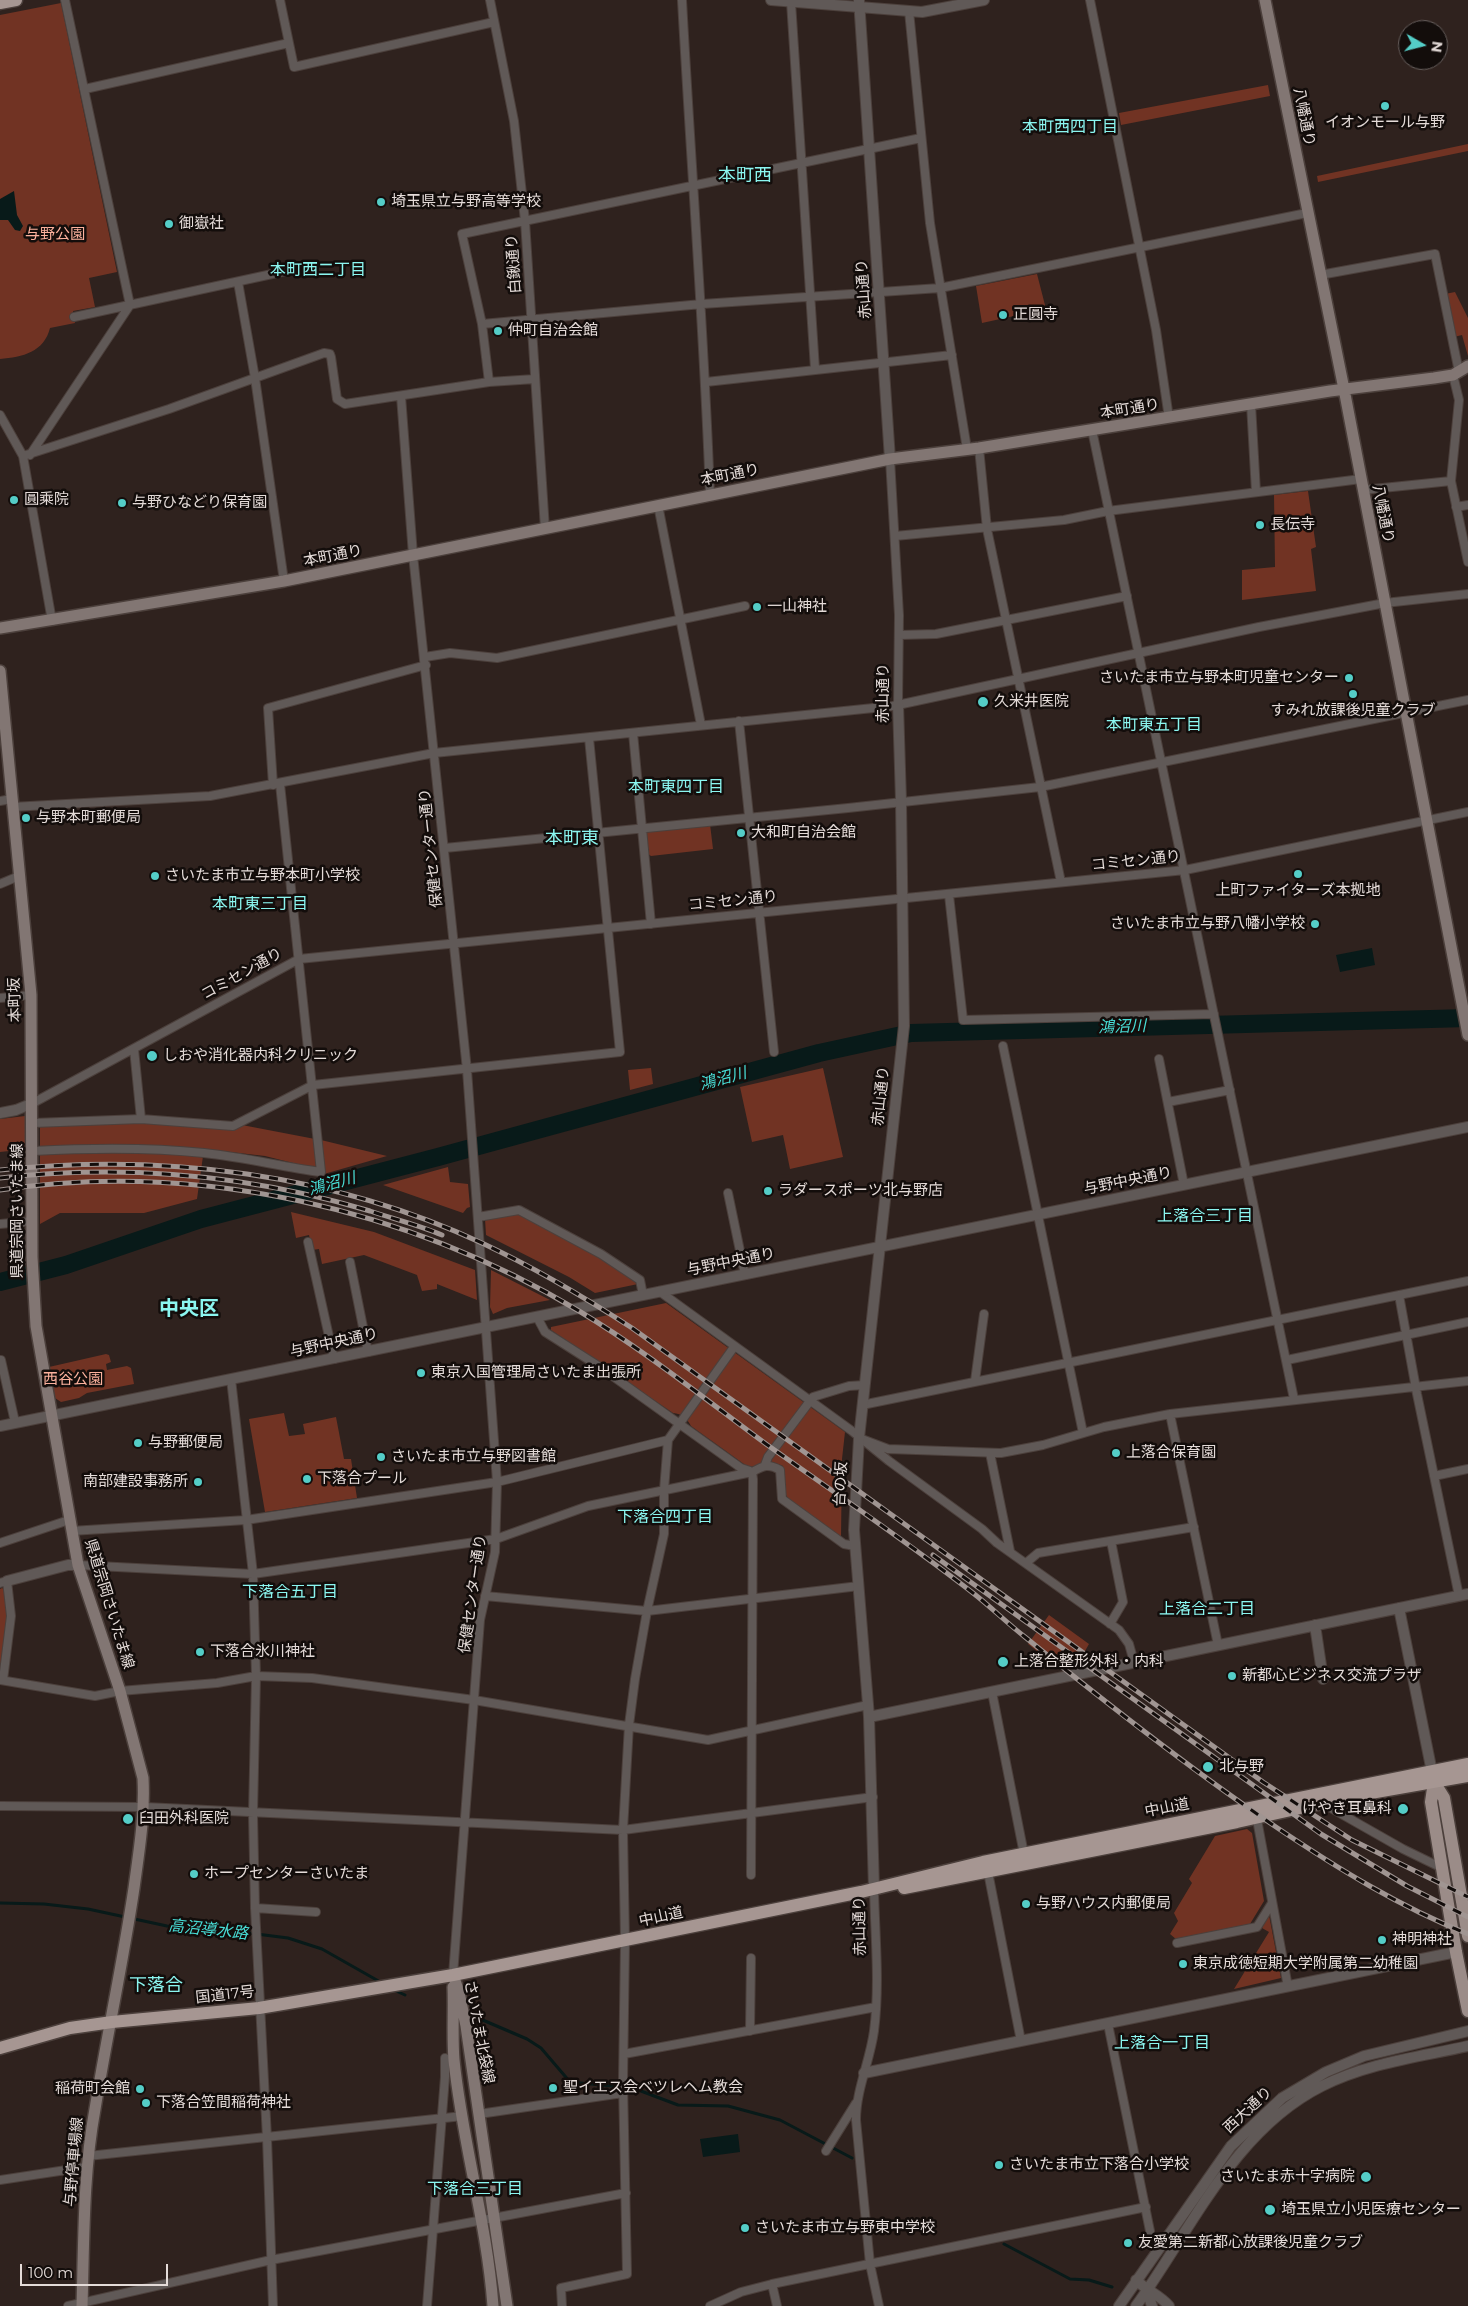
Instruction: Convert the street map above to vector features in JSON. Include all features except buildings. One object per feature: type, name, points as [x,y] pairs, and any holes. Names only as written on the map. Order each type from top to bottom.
[{"type":"highway","points":[[0,3],[16,0]]},
{"type":"highway","name":"中山道","points":[[874,1890],[899,1889],[988,1872],[1256,1812],[1322,1803],[1433,1777],[1468,1764]]},
{"type":"highway","name":"中山道","points":[[453,1975],[874,1890],[900,1881],[1024,1854],[1256,1812],[1433,1777],[1468,1776]]},
{"type":"highway","name":"国道17号","points":[[0,2048],[70,2028],[112,2022],[259,2008],[453,1975]]},
{"type":"main road","name":"八幡通り","points":[[1265,0],[1344,390],[1467,1033]]},
{"type":"main road","name":"本町通り","points":[[0,628],[52,621],[284,581],[890,458],[973,449],[1460,371]]},
{"type":"main road","name":"本町坂","points":[[0,671],[8,802],[19,876],[31,995],[33,1103]]},
{"type":"main road","name":"県道宗岡さいたま線","points":[[33,1103],[32,1258],[36,1326],[78,1565],[120,1691],[143,1778],[145,1807],[130,1918],[112,2022]]},
{"type":"main road","points":[[1433,1777],[1432,1802],[1456,1952],[1468,2011]]},
{"type":"main road","points":[[1433,1777],[1444,1798],[1468,1936]]},
{"type":"main road","name":"さいたま北袋線","points":[[453,1975],[459,1992],[466,2026],[479,2114],[493,2306]]},
{"type":"main road","name":"さいたま北袋線","points":[[453,1975],[454,2060],[463,2116],[507,2306]]},
{"type":"main road","name":"与野停車場線","points":[[82,2304],[87,2162],[112,2022]]},
{"type":"street","points":[[27,456],[130,305],[65,0]]},
{"type":"street","points":[[280,0],[294,67],[494,22]]},
{"type":"street","name":"白鍬通り","points":[[490,0],[514,121],[525,221],[545,529]]},
{"type":"street","points":[[682,0],[692,185],[702,304],[710,495]]},
{"type":"street","points":[[771,0],[859,4],[909,11],[927,11],[984,0]]},
{"type":"street","points":[[1090,0],[1156,330],[1169,418]]},
{"type":"street","points":[[791,2],[815,369]]},
{"type":"street","name":"赤山通り","points":[[859,4],[895,536],[899,635],[898,704],[904,1026],[865,1385]]},
{"type":"street","points":[[909,11],[930,223],[940,288],[987,528],[1061,882]]},
{"type":"street","points":[[85,89],[289,43]]},
{"type":"street","points":[[489,382],[482,324],[462,234],[921,138]]},
{"type":"street","points":[[482,324],[702,304],[940,288],[1307,213]]},
{"type":"street","points":[[1320,275],[1435,254],[1460,371],[1459,400],[1450,482],[1468,562]]},
{"type":"street","points":[[74,317],[286,271]]},
{"type":"street","points":[[238,282],[255,378],[284,581]]},
{"type":"street","points":[[27,456],[328,353],[331,357],[338,399],[346,404],[489,382],[535,379]]},
{"type":"street","points":[[706,382],[952,355]]},
{"type":"street","name":"保健センター通り","points":[[401,396],[413,555],[467,1070],[484,1328],[497,1482],[496,1539],[480,1620],[453,1975]]},
{"type":"street","points":[[1251,404],[1256,492]]},
{"type":"street","points":[[0,415],[27,456],[52,621]]},
{"type":"street","points":[[1092,430],[1294,1399]]},
{"type":"street","points":[[895,536],[1064,520],[1108,511],[1256,492],[1362,485],[1450,482]]},
{"type":"street","points":[[658,505],[701,725]]},
{"type":"street","points":[[1456,507],[1468,505]]},
{"type":"street","points":[[8,802],[210,796],[434,753],[898,704],[1259,627],[1385,603],[1468,594]]},
{"type":"street","points":[[899,635],[936,634],[1127,596]]},
{"type":"street","points":[[33,1150],[106,1148],[204,1152],[267,1161],[321,1172],[299,958],[268,708],[450,653],[497,658],[745,606]]},
{"type":"street","points":[[445,848],[1040,787],[1468,700]]},
{"type":"street","points":[[739,721],[774,1052]]},
{"type":"street","points":[[633,733],[651,924]]},
{"type":"street","points":[[33,1123],[141,1119],[233,1126],[313,1085],[467,1070],[620,1052],[589,738]]},
{"type":"street","name":"コミセン通り","points":[[33,1103],[299,958],[1184,870],[1468,812]]},
{"type":"street","points":[[0,884],[19,876]]},
{"type":"street","points":[[949,894],[963,1020],[1214,1015]]},
{"type":"street","points":[[0,998],[31,995]]},
{"type":"street","points":[[1004,1046],[1083,1433]]},
{"type":"street","points":[[134,1049],[141,1119]]},
{"type":"street","points":[[1159,1059],[1184,1185]]},
{"type":"street","points":[[1168,1102],[1230,1090]]},
{"type":"street","points":[[0,1113],[16,1110],[33,1103]]},
{"type":"street","name":"与野中央通り","points":[[0,1426],[1468,1127]]},
{"type":"street","points":[[728,1193],[744,1275]]},
{"type":"street","points":[[478,1217],[519,1210],[601,1254],[640,1280],[644,1295]]},
{"type":"street","points":[[0,1224],[33,1221]]},
{"type":"street","points":[[308,1242],[334,1359]]},
{"type":"street","points":[[350,1262],[368,1352]]},
{"type":"street","points":[[862,1405],[1468,1281]]},
{"type":"street","points":[[659,1292],[810,1400],[852,1431],[858,1438],[1110,1624],[1127,1639],[1134,1662]]},
{"type":"street","points":[[869,1717],[1464,1595],[1434,1476],[1399,1295]]},
{"type":"street","points":[[975,1381],[984,1314]]},
{"type":"street","points":[[538,1317],[545,1332],[600,1367],[741,1468],[752,1472]]},
{"type":"street","points":[[1287,1360],[1468,1322]]},
{"type":"street","points":[[562,2306],[560,2288],[627,2274],[623,2088],[625,1941],[623,1830],[635,1679],[647,1611],[664,1534],[664,1490],[668,1440],[734,1347]]},
{"type":"street","points":[[1,1360],[15,1422]]},
{"type":"street","points":[[231,1380],[253,1574],[256,1676],[253,1814],[254,1908],[267,2138],[273,2306]]},
{"type":"street","points":[[858,1438],[888,1449],[990,1453],[1043,1445],[1083,1433],[1170,1414],[1294,1399],[1468,1382]]},
{"type":"street","points":[[765,1465],[768,1456],[810,1400],[849,1386],[865,1385]]},
{"type":"street","name":"台の坂","points":[[859,1586],[854,1530],[858,1438],[865,1385]]},
{"type":"street","points":[[1170,1414],[1218,1645]]},
{"type":"street","points":[[0,1543],[70,1526],[246,1520],[497,1482],[668,1440]]},
{"type":"street","points":[[990,1453],[1010,1551]]},
{"type":"street","points":[[855,1546],[844,1544],[782,1499],[780,1470],[772,1465],[765,1465],[752,1472],[588,1506],[496,1539],[253,1574],[68,1565],[4,1582],[11,1616],[1,1680],[95,1696],[120,1691],[217,1683],[256,1676],[312,1678],[474,1700],[708,1740],[868,1705]]},
{"type":"street","points":[[1434,1476],[1468,1469]]},
{"type":"street","points":[[751,1875],[754,1479],[752,1472]]},
{"type":"street","points":[[1026,1563],[1038,1553],[1194,1527]]},
{"type":"street","points":[[1110,1624],[1123,1602],[1111,1541]]},
{"type":"street","points":[[485,1596],[647,1611],[859,1586]]},
{"type":"street","name":"赤山通り","points":[[859,1586],[873,1797],[876,2007],[874,2031],[856,2103],[856,2137],[870,2264],[879,2306]]},
{"type":"street","points":[[1399,1608],[1433,1777]]},
{"type":"street","points":[[1315,1625],[1324,1679]]},
{"type":"street","points":[[992,1692],[1024,1854]]},
{"type":"street","points":[[0,1806],[145,1807],[253,1814],[623,1830],[873,1797]]},
{"type":"street","points":[[1322,1803],[1403,1849],[1442,1868]]},
{"type":"street","points":[[1256,1812],[1288,1987]]},
{"type":"street","points":[[988,1872],[1022,2041]]},
{"type":"street","points":[[1177,1943],[1257,1927],[1272,1903]]},
{"type":"street","points":[[254,1908],[316,1912]]},
{"type":"street","points":[[864,2074],[1456,1952]]},
{"type":"street","points":[[750,2031],[751,1958]]},
{"type":"street","points":[[624,2054],[876,2007]]},
{"type":"street","points":[[1108,2024],[1150,2231]]},
{"type":"street","name":"西大通り","points":[[1118,2306],[1231,2146],[1282,2098],[1326,2072],[1364,2056],[1468,2031]]},
{"type":"street","name":"西大通り","points":[[1136,2306],[1228,2169],[1263,2130],[1283,2112],[1322,2086],[1363,2069],[1468,2046]]},
{"type":"street","points":[[427,2306],[445,2058]]},
{"type":"street","points":[[479,2114],[623,2088]]},
{"type":"street","points":[[828,2147],[856,2103]]},
{"type":"street","points":[[0,2180],[87,2162],[267,2138],[463,2116]]},
{"type":"street","points":[[68,2306],[271,2260],[626,2193]]},
{"type":"street","points":[[710,2306],[741,2292],[772,2284],[1146,2207]]},
{"type":"street","points":[[1136,2280],[1147,2291],[1162,2297],[1169,2306]]},
{"type":"street","points":[[772,2284],[777,2306]]},
{"type":"street","points":[[1147,2291],[1152,2306]]},
{"type":"green space","name":"与野公園","points":[[61,3],[117,272],[89,278],[95,307],[73,311],[75,323],[50,328],[43,343],[31,352],[17,357],[0,359],[0,15]]},
{"type":"green space","points":[[1268,85],[1270,96],[1121,125],[1119,113]]},
{"type":"green space","points":[[1468,144],[1468,151],[1318,182],[1317,176]]},
{"type":"green space","points":[[1037,274],[1046,309],[982,323],[976,286]]},
{"type":"green space","points":[[1455,292],[1468,318],[1468,356],[1462,335],[1454,337],[1445,294]]},
{"type":"green space","points":[[1308,491],[1316,547],[1311,549],[1316,591],[1242,600],[1242,570],[1275,567],[1274,495]]},
{"type":"green space","points":[[710,824],[713,849],[651,856],[647,853],[647,830]]},
{"type":"green space","points":[[651,1068],[653,1084],[630,1090],[628,1070]]},
{"type":"green space","points":[[823,1068],[843,1157],[790,1169],[783,1135],[752,1142],[740,1087]]},
{"type":"green space","points":[[27,1117],[28,1149],[0,1152],[0,1119]]},
{"type":"green space","points":[[96,1122],[242,1125],[315,1139],[317,1165],[313,1168],[265,1156],[204,1149],[197,1199],[144,1213],[60,1213],[40,1224],[40,1125]]},
{"type":"green space","points":[[321,1140],[387,1156],[324,1174]]},
{"type":"green space","points":[[448,1167],[450,1182],[468,1184],[470,1207],[463,1213],[383,1185]]},
{"type":"green space","points":[[291,1212],[374,1232],[475,1270],[477,1300],[437,1284],[437,1289],[422,1291],[417,1275],[364,1255],[322,1264],[319,1249],[312,1250],[309,1235],[296,1238]]},
{"type":"green space","points":[[517,1213],[563,1235],[636,1280],[638,1284],[595,1293],[569,1277],[486,1235],[485,1219]]},
{"type":"green space","points":[[491,1270],[550,1300],[507,1308],[493,1314],[490,1307]]},
{"type":"green space","points":[[666,1303],[845,1432],[842,1459],[841,1538],[789,1500],[784,1492],[783,1466],[767,1460],[758,1466],[748,1467],[691,1426],[684,1417],[673,1413],[551,1330],[551,1327]]},
{"type":"green space","name":"西谷公園","points":[[106,1354],[109,1355],[111,1362],[106,1364],[107,1370],[127,1366],[131,1368],[134,1384],[87,1393],[79,1398],[61,1402],[55,1398],[49,1367]]},
{"type":"green space","name":"下落合プール","points":[[284,1413],[289,1436],[305,1434],[303,1424],[336,1417],[344,1459],[351,1459],[357,1498],[265,1512],[249,1419]]},
{"type":"green space","points":[[0,1589],[5,1590],[8,1617],[0,1671]]},
{"type":"green space","points":[[1049,1615],[1089,1644],[1081,1658],[1052,1663],[1028,1644]]},
{"type":"green space","points":[[1247,1829],[1252,1833],[1264,1901],[1250,1924],[1177,1940],[1170,1934],[1178,1921],[1174,1913],[1192,1883],[1189,1879],[1215,1836]]},
{"type":"green space","points":[[1269,1915],[1281,1978],[1234,1989],[1269,1932],[1262,1928]]},
{"type":"shaded area","points":[[14,191],[17,215],[23,226],[20,231],[15,230],[8,220],[0,220],[0,199]]},
{"type":"shaded area","points":[[1372,948],[1375,965],[1340,972],[1336,955]]},
{"type":"shaded area","points":[[738,2134],[740,2152],[703,2157],[700,2139]]},
{"type":"waterway","name":"鴻沼川","points":[[0,1282],[66,1265],[201,1219],[438,1157],[819,1053],[911,1033],[1468,1018]]},
{"type":"waterway","name":"高沼導水路","points":[[0,1903],[44,1904],[88,1909],[167,1926],[233,1931],[288,1938],[322,1949],[382,1983]]},
{"type":"waterway","name":"高沼導水路","points":[[394,1990],[405,1995]]},
{"type":"waterway","name":"高沼導水路","points":[[478,2018],[527,2039],[541,2048],[570,2082],[633,2088],[678,2105],[728,2106],[780,2120],[852,2158]]},
{"type":"waterway","name":"高沼導水路","points":[[1004,2244],[1070,2279],[1089,2280],[1112,2287]]},
{"type":"railway","points":[[0,1170],[62,1165],[124,1164],[186,1167],[247,1174],[308,1185],[367,1200],[426,1220],[503,1253],[559,1283],[632,1328],[1263,1782],[1352,1840],[1468,1897]]},
{"type":"railway","points":[[0,1178],[94,1172],[187,1176],[233,1181],[325,1199],[406,1222],[442,1235]]},
{"type":"railway","points":[[0,1190],[75,1182],[150,1182],[225,1188],[300,1201],[373,1220],[445,1245],[513,1275],[579,1311],[674,1375],[766,1444],[948,1574],[1148,1735],[1276,1827],[1369,1886],[1418,1912],[1468,1934]]},
{"type":"railway","points":[[933,1555],[1321,1834],[1407,1886],[1468,1917]]},
{"type":"place","name":"イオンモール与野","points":[[1385,106]]},
{"type":"place","name":"埼玉県立与野高等学校","points":[[381,202]]},
{"type":"place","name":"御嶽社","points":[[169,224]]},
{"type":"place","name":"正圓寺","points":[[1003,315]]},
{"type":"place","name":"仲町自治会館","points":[[498,331]]},
{"type":"place","name":"圓乘院","points":[[14,500]]},
{"type":"place","name":"与野ひなどり保育園","points":[[122,503]]},
{"type":"place","name":"長伝寺","points":[[1260,525]]},
{"type":"place","name":"一山神社","points":[[757,607]]},
{"type":"place","name":"さいたま市立与野本町児童センター","points":[[1349,678]]},
{"type":"place","name":"すみれ放課後児童クラブ","points":[[1353,694]]},
{"type":"place","name":"久米井医院","points":[[983,702]]},
{"type":"place","name":"与野本町郵便局","points":[[26,818]]},
{"type":"place","name":"大和町自治会館","points":[[741,833]]},
{"type":"place","name":"上町ファイターズ本拠地","points":[[1298,874]]},
{"type":"place","name":"さいたま市立与野本町小学校","points":[[155,876]]},
{"type":"place","name":"さいたま市立与野八幡小学校","points":[[1315,924]]},
{"type":"place","name":"しおや消化器内科クリニック","points":[[152,1056]]},
{"type":"place","name":"ラダースポーツ北与野店","points":[[768,1191]]},
{"type":"place","name":"東京入国管理局さいたま出張所","points":[[421,1373]]},
{"type":"place","name":"与野郵便局","points":[[138,1443]]},
{"type":"place","name":"上落合保育園","points":[[1116,1453]]},
{"type":"place","name":"さいたま市立与野図書館","points":[[381,1457]]},
{"type":"place","name":"下落合プール","points":[[307,1479]]},
{"type":"place","name":"南部建設事務所","points":[[198,1482]]},
{"type":"place","name":"下落合氷川神社","points":[[200,1652]]},
{"type":"place","name":"上落合整形外科・内科","points":[[1003,1662]]},
{"type":"place","name":"新都心ビジネス交流プラザ","points":[[1232,1676]]},
{"type":"place","name":"北与野","points":[[1208,1767]]},
{"type":"place","name":"けやき耳鼻科","points":[[1403,1809]]},
{"type":"place","name":"臼田外科医院","points":[[128,1819]]},
{"type":"place","name":"ホープセンターさいたま","points":[[194,1874]]},
{"type":"place","name":"与野ハウス内郵便局","points":[[1026,1904]]},
{"type":"place","name":"神明神社","points":[[1382,1940]]},
{"type":"place","name":"東京成徳短期大学附属第二幼稚園","points":[[1183,1964]]},
{"type":"place","name":"聖イエス会ベツレヘム教会","points":[[553,2088]]},
{"type":"place","name":"稲荷町会館","points":[[140,2089]]},
{"type":"place","name":"下落合笠間稲荷神社","points":[[146,2103]]},
{"type":"place","name":"さいたま市立下落合小学校","points":[[999,2165]]},
{"type":"place","name":"さいたま赤十字病院","points":[[1366,2177]]},
{"type":"place","name":"埼玉県立小児医療センター","points":[[1270,2210]]},
{"type":"place","name":"さいたま市立与野東中学校","points":[[745,2228]]},
{"type":"place","name":"友愛第二新都心放課後児童クラブ","points":[[1128,2243]]},
{"type":"district","name":"本町西四丁目","points":[[1070,127]]},
{"type":"district","name":"本町西","points":[[745,176]]},
{"type":"district","name":"本町西二丁目","points":[[318,270]]},
{"type":"district","name":"本町東五丁目","points":[[1154,725]]},
{"type":"district","name":"本町東四丁目","points":[[676,787]]},
{"type":"district","name":"本町東","points":[[572,839]]},
{"type":"district","name":"本町東三丁目","points":[[260,904]]},
{"type":"district","name":"上落合三丁目","points":[[1205,1216]]},
{"type":"district","name":"中央区","points":[[189,1309]]},
{"type":"district","name":"下落合四丁目","points":[[665,1517]]},
{"type":"district","name":"下落合五丁目","points":[[290,1592]]},
{"type":"district","name":"上落合二丁目","points":[[1207,1609]]},
{"type":"district","name":"下落合","points":[[156,1986]]},
{"type":"district","name":"上落合一丁目","points":[[1162,2043]]},
{"type":"district","name":"下落合三丁目","points":[[475,2189]]}]
